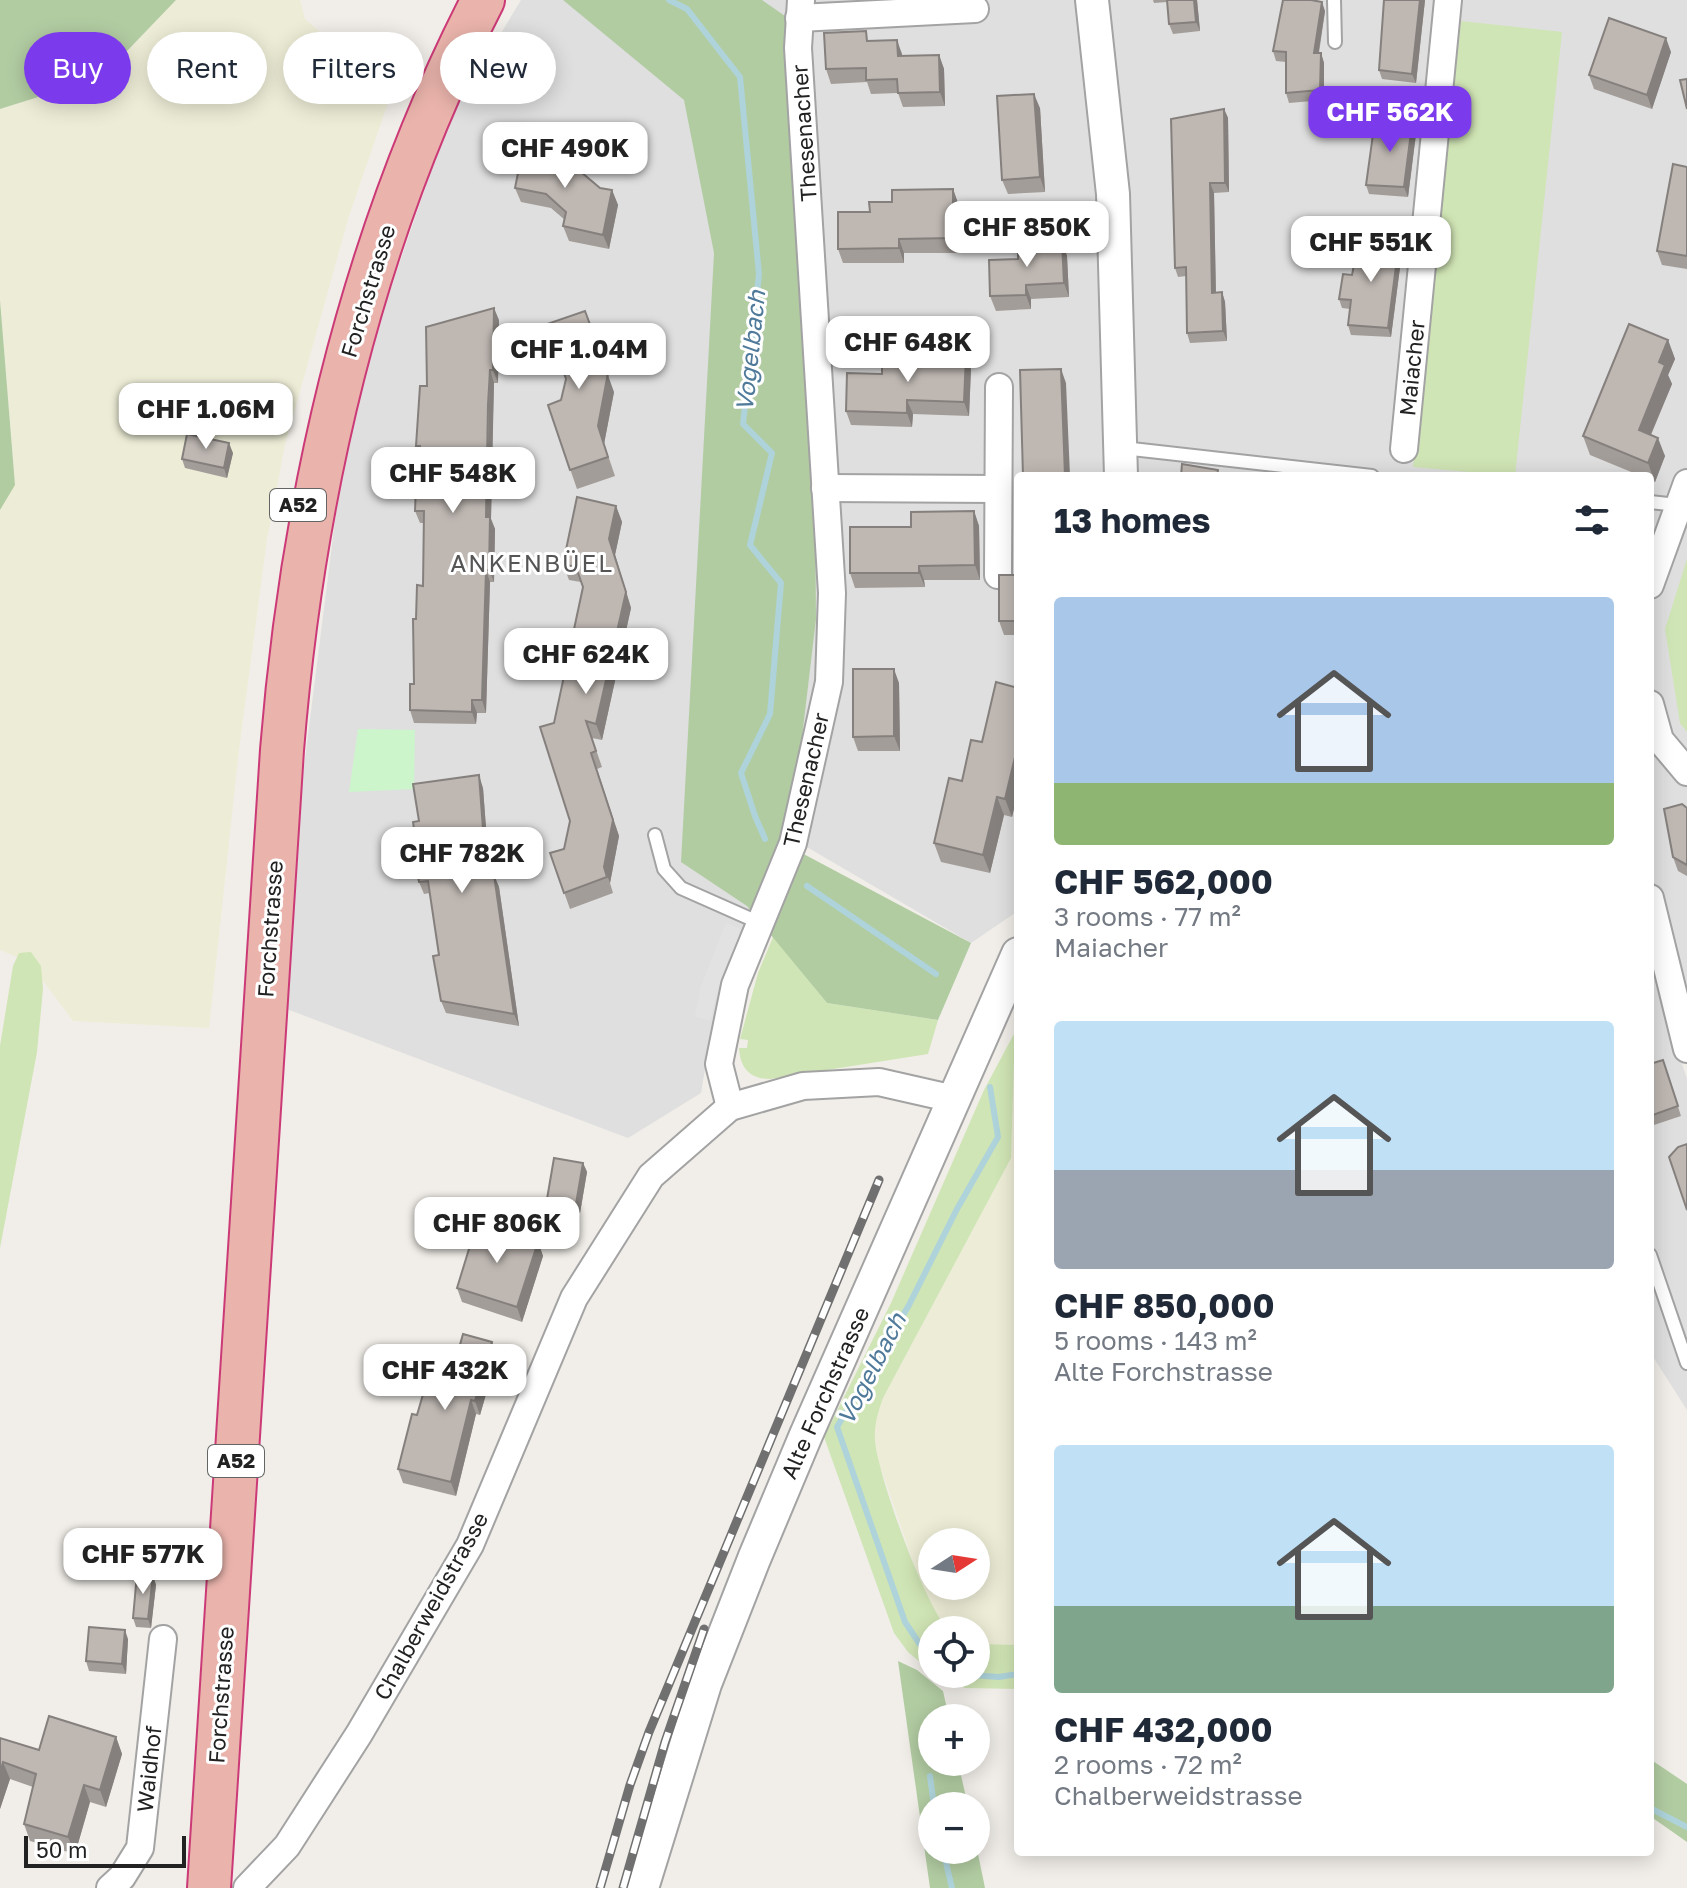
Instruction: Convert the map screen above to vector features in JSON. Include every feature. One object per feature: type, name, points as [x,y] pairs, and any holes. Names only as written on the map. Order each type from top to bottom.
[{"type":"highway","name":"Forchstrasse","points":[[194,1888],[267,750],[277,639],[307,458],[346,306],[406,134],[466,0]]},
{"type":"highway","name":"Forchstrasse","points":[[209,1888],[281,766],[299,593],[323,456],[342,375],[369,285],[391,215],[422,135],[483,0]]},
{"type":"street","points":[[1092,0],[1113,194],[1121,462]]},
{"type":"street","name":"Maiacher","points":[[1404,449],[1448,0]]},
{"type":"street","name":"Thesenacher","points":[[730,1107],[719,1064],[735,985],[793,843],[829,682],[832,593],[798,48],[800,9],[975,9]]},
{"type":"street","points":[[998,575],[999,387]]},
{"type":"street","points":[[825,488],[998,489]]},
{"type":"street","points":[[1654,574],[1682,494]]},
{"type":"street","points":[[1655,743],[1687,772]]},
{"type":"street","points":[[1654,914],[1687,1049]]},
{"type":"street","name":"Alte Forchstrasse","points":[[642,1888],[705,1684],[738,1601],[806,1435],[1014,963]]},
{"type":"street","name":"Chalberweidstrasse","points":[[247,1888],[287,1846],[359,1734],[470,1545],[574,1298],[651,1176],[730,1107],[803,1086],[879,1082],[954,1099]]},
{"type":"street","name":"Waidhof","points":[[110,1888],[122,1877],[140,1848],[163,1639]]},
{"type":"lane","points":[[1334,0],[1335,42]]},
{"type":"lane","points":[[1121,462],[1300,472]]},
{"type":"lane","points":[[1654,501],[1682,494]]},
{"type":"lane","points":[[655,835],[664,869],[681,888],[760,923]]},
{"type":"lane","points":[[1654,1267],[1687,1363]]},
{"type":"shaded area","points":[[521,0],[1687,0],[1687,1026],[1671,1030],[1687,1079],[1687,1410],[1654,1358],[1654,472],[1014,472],[1014,914],[971,943],[800,843],[733,944],[712,1028],[701,1093],[628,1138],[284,1008],[293,854],[349,410],[449,119],[458,104],[556,104],[556,32],[502,32]]},
{"type":"shaded area","points":[[726,923],[741,929],[717,992],[710,1021],[695,1017],[701,986]]},
{"type":"green space","points":[[0,0],[176,0],[131,47],[131,32],[24,32],[24,101],[0,109]]},
{"type":"green space","points":[[176,0],[300,0],[305,19],[320,32],[283,32],[283,104],[388,104],[349,216],[285,445],[267,539],[239,750],[209,1028],[73,1021],[29,962],[0,950],[0,510],[15,484],[0,300],[0,109],[24,101],[24,104],[131,104],[131,47]]},
{"type":"green space","points":[[563,0],[762,0],[785,16],[815,492],[816,619],[798,771],[781,842],[971,943],[938,1020],[827,1003],[747,906],[681,862],[714,253],[684,100]]},
{"type":"green space","points":[[1461,21],[1562,32],[1515,472],[1413,467]]},
{"type":"green space","points":[[0,300],[15,485],[0,510]]},
{"type":"green space","points":[[1687,559],[1687,732],[1680,723],[1665,629]]},
{"type":"green space","points":[[358,729],[415,730],[414,789],[349,792]]},
{"type":"green space","points":[[773,937],[827,1003],[938,1020],[928,1054],[770,1079],[747,1071],[739,1048],[747,1048],[748,1040],[740,1039],[758,973]]},
{"type":"green space","points":[[31,952],[41,966],[43,989],[37,1052],[0,1248],[0,1046],[13,966],[19,953]]},
{"type":"green space","points":[[1014,1034],[1011,1158],[883,1398],[876,1424],[875,1440],[884,1481],[918,1574],[918,1600],[930,1600],[938,1616],[918,1616],[918,1660],[894,1633],[824,1437],[891,1303],[984,1090]]},
{"type":"green space","points":[[1014,1064],[1014,1645],[990,1645],[990,1616],[938,1616],[933,1609],[929,1600],[990,1600],[990,1528],[918,1528],[918,1575],[879,1463],[875,1421],[883,1398],[1011,1158]]},
{"type":"green space","points":[[990,1644],[1014,1645],[1014,1689],[965,1688],[990,1688]]},
{"type":"green space","points":[[898,1661],[918,1671],[918,1688],[939,1688],[943,1691],[946,1704],[918,1704],[918,1776],[961,1776],[965,1792],[918,1792],[918,1803]]},
{"type":"green space","points":[[1654,1762],[1687,1784],[1687,1842],[1654,1819]]},
{"type":"green space","points":[[927,1864],[980,1864],[985,1888],[930,1888]]},
{"type":"building","points":[[1167,0],[1194,0],[1196,22],[1169,24]]},
{"type":"building","points":[[1283,0],[1322,2],[1314,53],[1321,53],[1320,90],[1286,93],[1286,52],[1273,51]]},
{"type":"building","points":[[1384,0],[1420,0],[1412,74],[1379,70]]},
{"type":"building","points":[[1609,18],[1666,38],[1647,95],[1589,75]]},
{"type":"building","points":[[866,31],[867,41],[897,40],[898,56],[939,55],[940,92],[898,93],[897,79],[866,80],[866,68],[826,69],[824,33]]},
{"type":"building","points":[[1687,79],[1687,109],[1680,80]]},
{"type":"building","points":[[1034,94],[1040,177],[1002,180],[997,96]]},
{"type":"building","points":[[1224,109],[1225,183],[1210,183],[1212,293],[1222,292],[1223,331],[1187,333],[1186,267],[1175,268],[1171,119]]},
{"type":"building","points":[[1395,114],[1413,117],[1404,187],[1366,185],[1374,127],[1394,129]]},
{"type":"building","points":[[523,148],[562,156],[600,188],[612,190],[603,235],[563,226],[566,212],[546,194],[515,188]]},
{"type":"building","points":[[1673,164],[1687,167],[1687,256],[1657,251]]},
{"type":"building","points":[[953,189],[953,238],[899,239],[899,248],[838,249],[838,212],[870,212],[869,202],[892,202],[892,190]]},
{"type":"building","points":[[1359,239],[1399,243],[1388,328],[1348,325],[1351,300],[1339,299],[1343,274],[1352,275]]},
{"type":"building","points":[[1062,242],[1064,283],[1026,285],[1026,295],[990,296],[989,260],[1018,259],[1018,244]]},
{"type":"building","points":[[494,308],[493,370],[490,370],[488,405],[486,517],[490,517],[489,570],[486,570],[482,700],[472,700],[472,712],[410,710],[410,684],[414,684],[413,619],[416,619],[417,585],[423,586],[424,511],[415,511],[416,485],[419,485],[420,446],[416,446],[420,386],[427,386],[426,327]]},
{"type":"building","points":[[585,311],[608,373],[598,426],[608,457],[570,470],[548,405],[561,400],[566,379],[547,324]]},
{"type":"building","points":[[1629,324],[1668,340],[1659,362],[1665,365],[1639,430],[1658,438],[1648,463],[1583,436]]},
{"type":"building","points":[[905,353],[966,355],[964,402],[907,400],[907,413],[846,411],[847,373],[882,374],[882,363],[905,364]]},
{"type":"building","points":[[1061,369],[1065,472],[1023,472],[1020,370]]},
{"type":"building","points":[[187,434],[229,443],[224,468],[182,459]]},
{"type":"building","points":[[1182,464],[1218,470],[1218,472],[1181,472]]},
{"type":"building","points":[[577,497],[616,506],[609,539],[626,592],[596,724],[586,721],[596,751],[591,753],[613,820],[604,867],[607,877],[564,893],[550,853],[564,849],[570,821],[540,727],[554,723],[583,587],[576,567],[563,564]]},
{"type":"building","points":[[974,511],[975,565],[919,566],[919,573],[850,573],[850,527],[911,527],[911,512]]},
{"type":"building","points":[[999,575],[1014,575],[1014,621],[999,621]]},
{"type":"building","points":[[853,669],[894,669],[894,736],[853,737]]},
{"type":"building","points":[[996,682],[1014,687],[1014,761],[1005,799],[997,797],[983,855],[934,843],[949,778],[962,781],[971,740],[982,742]]},
{"type":"building","points":[[479,775],[483,829],[491,875],[494,875],[514,1014],[441,1001],[433,956],[439,955],[428,881],[419,882],[415,856],[418,856],[413,822],[419,821],[413,784]]},
{"type":"building","points":[[1682,804],[1687,808],[1687,865],[1673,857],[1664,809]]},
{"type":"building","points":[[1663,1060],[1678,1106],[1654,1115],[1654,1063]]},
{"type":"building","points":[[1687,1144],[1687,1210],[1669,1157],[1678,1147]]},
{"type":"building","points":[[554,1158],[583,1163],[576,1204],[547,1199]]},
{"type":"building","points":[[477,1223],[538,1242],[517,1307],[457,1288]]},
{"type":"building","points":[[463,1334],[492,1342],[475,1401],[471,1400],[451,1482],[398,1469],[412,1414],[417,1415],[433,1360],[454,1366]]},
{"type":"building","points":[[137,1574],[153,1576],[148,1619],[133,1618]]},
{"type":"building","points":[[89,1627],[125,1630],[122,1664],[86,1661]]},
{"type":"building","points":[[49,1716],[116,1737],[100,1790],[84,1785],[68,1837],[24,1824],[36,1774],[3,1762],[0,1773],[0,1738],[39,1750]]},
{"type":"waterway","name":"Vogelbach","points":[[669,0],[687,9],[740,77],[759,274],[743,424],[772,453],[750,545],[781,583],[770,714],[741,773],[765,839]]},
{"type":"waterway","name":"Vogelbach","points":[[807,886],[936,974]]},
{"type":"waterway","name":"Vogelbach","points":[[918,1642],[905,1622],[837,1427],[909,1305],[957,1209],[998,1137],[990,1087]]},
{"type":"waterway","name":"Vogelbach","points":[[990,1676],[1014,1675]]},
{"type":"waterway","points":[[930,1776],[932,1792]]},
{"type":"waterway","name":"Vogelbach","points":[[1654,1810],[1687,1827]]},
{"type":"waterway","points":[[946,1864],[952,1888]]},
{"type":"railway","points":[[600,1888],[649,1732],[879,1180]]},
{"type":"railway","points":[[623,1888],[665,1742],[704,1629]]},
{"type":"district","name":"ANKENBÜEL","points":[[532,564]]}]
